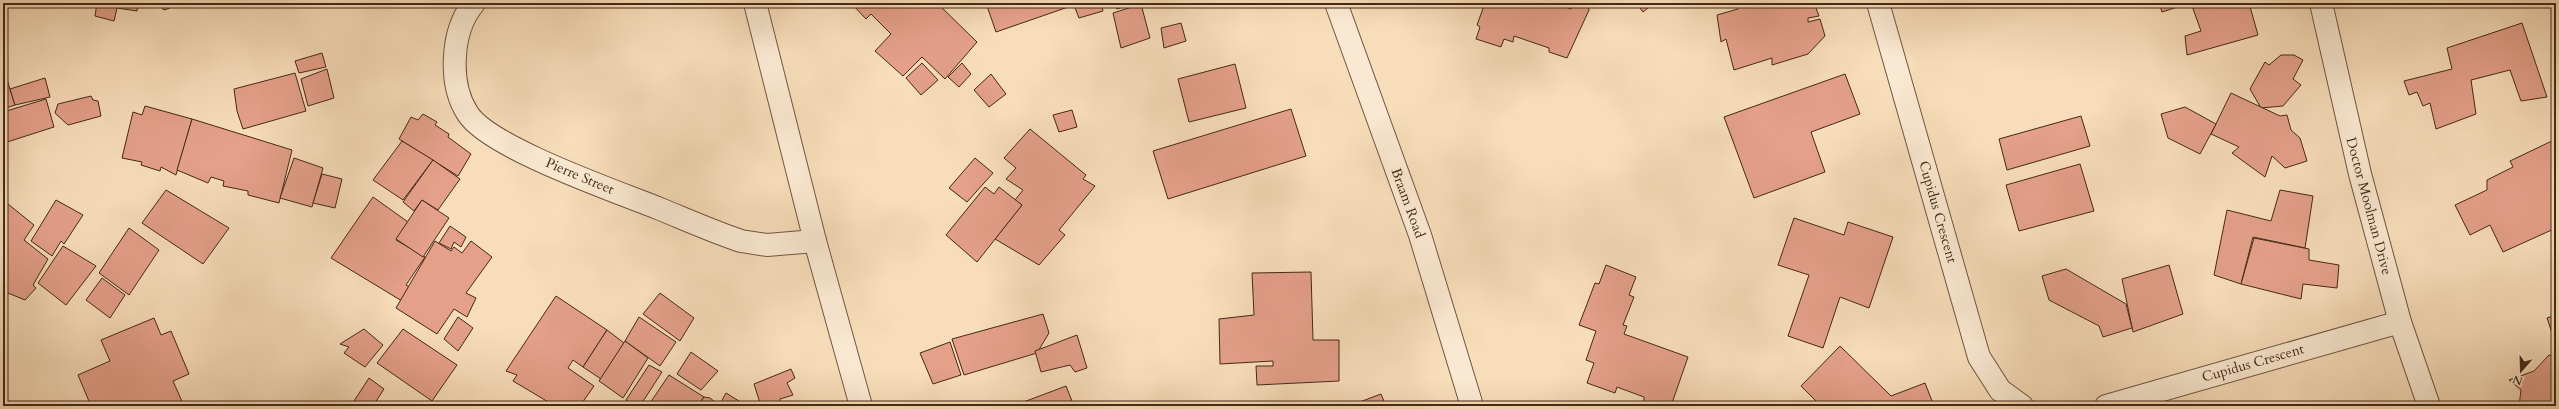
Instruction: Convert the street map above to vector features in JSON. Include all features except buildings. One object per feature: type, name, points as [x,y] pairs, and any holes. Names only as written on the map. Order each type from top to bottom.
[{"type":"street","name":"Pierre Street","points":[[474,3],[465,14],[458,38],[457,91],[468,115],[491,136],[562,170],[736,240],[767,245],[815,241]]},
{"type":"street","points":[[755,3],[815,241],[861,406]]},
{"type":"street","name":"Braam Road","points":[[1336,3],[1420,235],[1472,406]]},
{"type":"street","name":"Cupidus Crescent","points":[[1878,3],[1979,357],[2000,390],[2022,406]]},
{"type":"street","name":"Doctor Moolman Drive","points":[[2321,3],[2360,174],[2400,322],[2430,406]]},
{"type":"street","name":"Cupidus Crescent","points":[[2106,406],[2400,322]]}]
